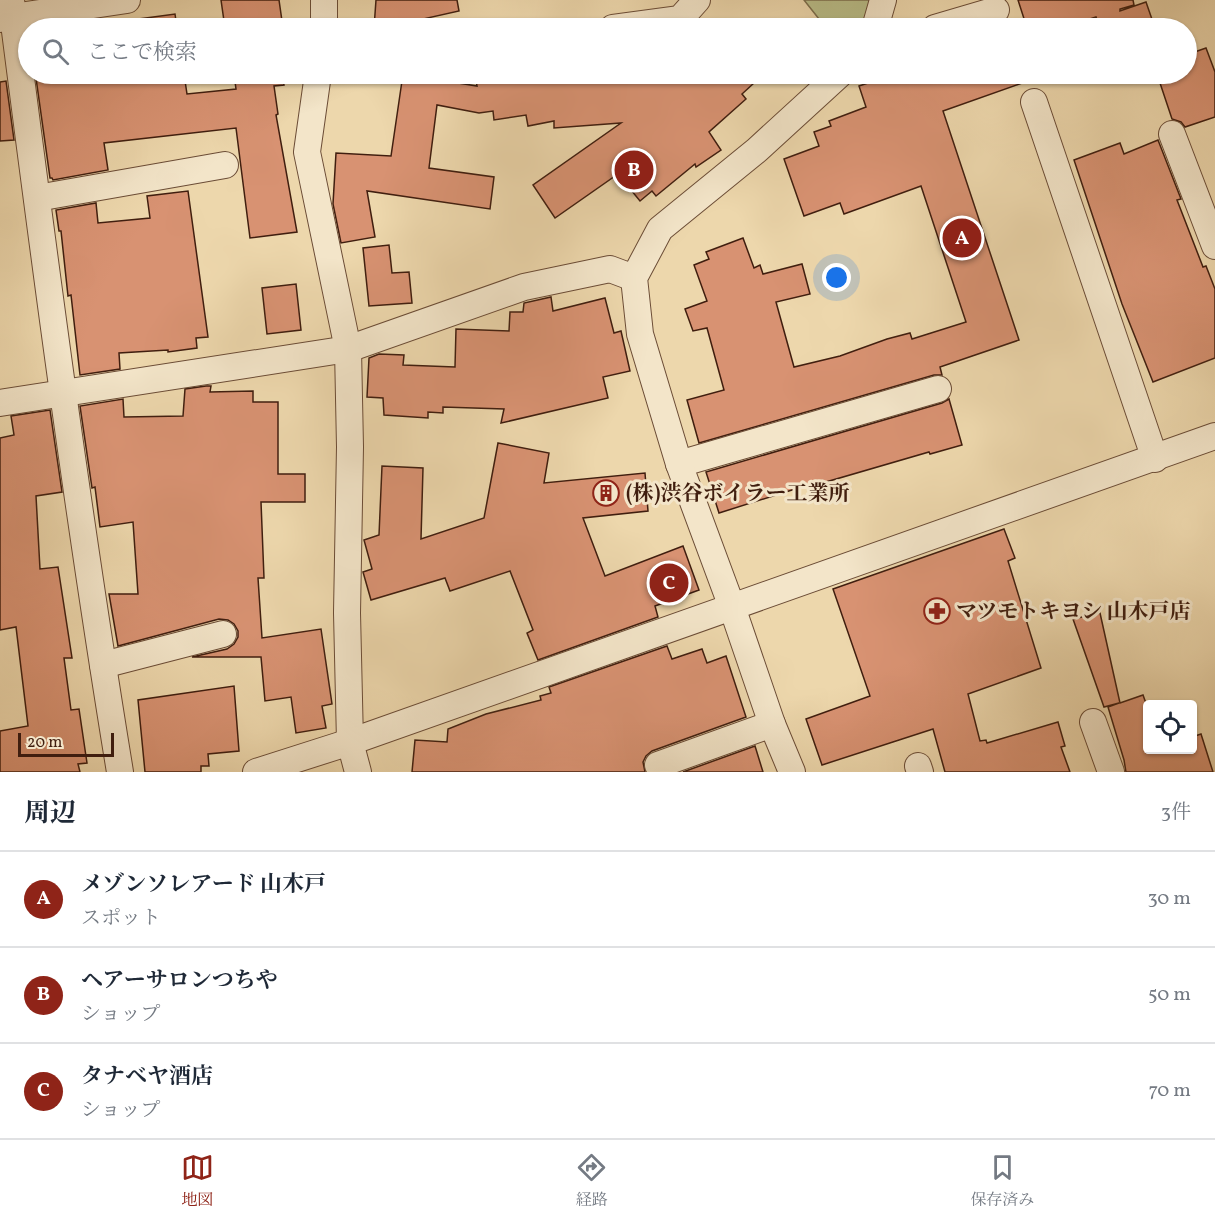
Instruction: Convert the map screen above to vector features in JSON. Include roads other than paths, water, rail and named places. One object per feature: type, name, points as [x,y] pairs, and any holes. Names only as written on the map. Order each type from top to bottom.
[{"type":"street","points":[[18,76],[8,12],[127,0]]},
{"type":"street","points":[[324,0],[324,18]]},
{"type":"street","points":[[681,18],[697,0]]},
{"type":"street","points":[[878,18],[883,0]]},
{"type":"street","points":[[969,18],[996,10]]},
{"type":"street","points":[[19,84],[120,772]]},
{"type":"street","points":[[317,84],[307,152],[348,349],[350,447],[347,613],[350,742],[358,772]]},
{"type":"street","points":[[792,772],[772,724],[679,464],[640,334],[634,279],[660,229],[757,150],[829,84]]},
{"type":"street","points":[[1034,102],[1155,459]]},
{"type":"street","points":[[1172,134],[1215,246]]},
{"type":"street","points":[[37,198],[225,165]]},
{"type":"street","points":[[0,403],[348,349],[524,287],[610,269],[634,279]]},
{"type":"street","points":[[679,464],[938,389]]},
{"type":"street","points":[[256,772],[350,742],[1215,436]]},
{"type":"street","points":[[103,665],[223,634]]},
{"type":"street","points":[[1093,722],[1111,772]]},
{"type":"street","points":[[658,765],[772,724]]},
{"type":"place","name":"ヘアーサロンつちや","points":[[634,170]]},
{"type":"place","name":"メゾンソレアード 山木戸","points":[[962,238]]},
{"type":"place","name":"(株)渋谷ボイラー工業所","points":[[606,493]]},
{"type":"place","name":"タナベヤ酒店","points":[[669,583]]},
{"type":"place","name":"マツモトキヨシ 山木戸店","points":[[937,611]]}]
